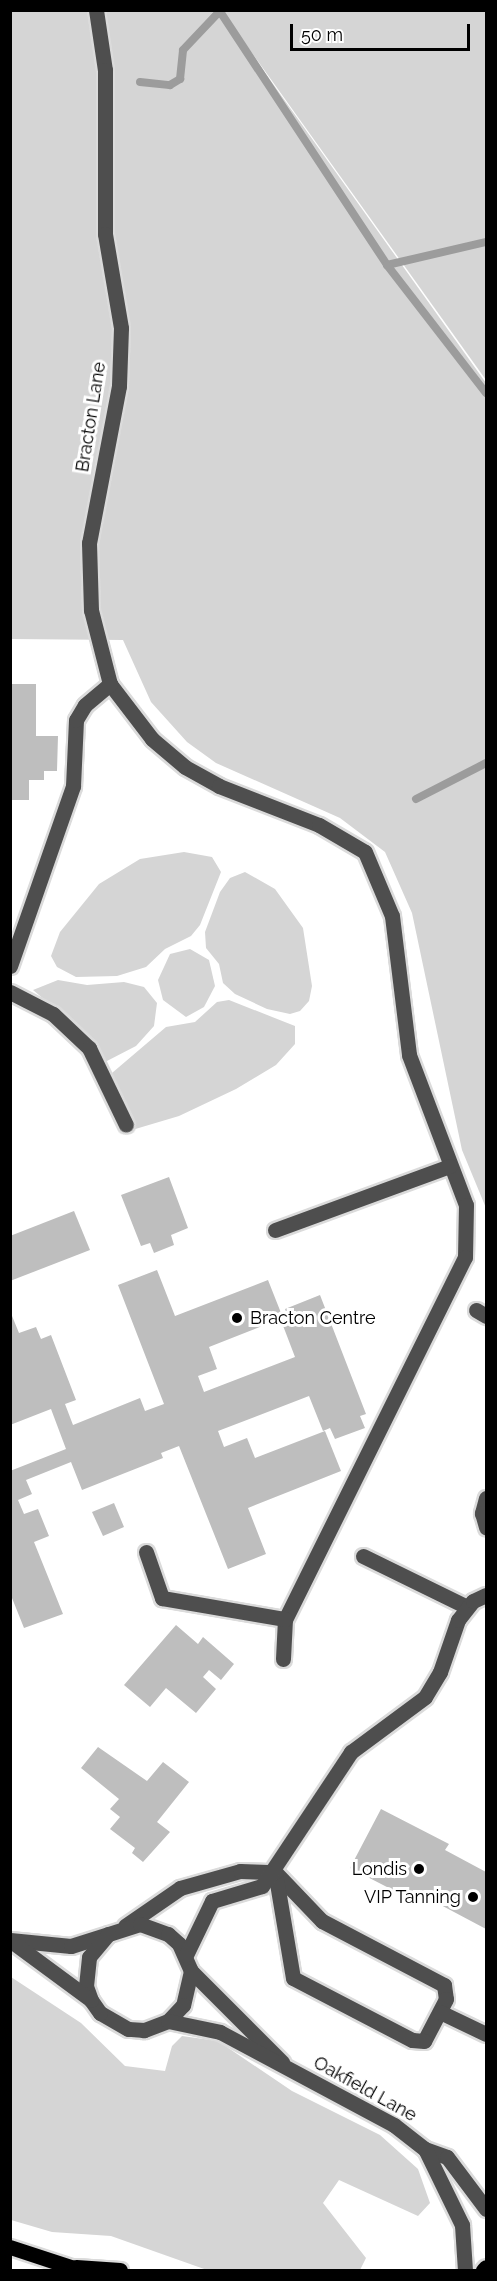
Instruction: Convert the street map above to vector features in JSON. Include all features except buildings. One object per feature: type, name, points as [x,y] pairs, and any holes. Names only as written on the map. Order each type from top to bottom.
[{"type":"main road","points":[[10,2247],[78,2269],[120,2271]]},
{"type":"main road","points":[[483,2271],[486,2268]]},
{"type":"street","name":"Bracton Lane","points":[[96,10],[105,70],[105,234],[121,328],[119,386],[89,543],[92,610],[110,684]]},
{"type":"street","points":[[10,966],[73,786],[76,720],[85,705],[110,684],[152,739],[185,767],[219,786],[319,825],[364,852],[392,916],[409,1055],[466,1205],[465,1257],[285,1619],[284,1659]]},
{"type":"street","points":[[10,992],[53,1014],[89,1047],[126,1125]]},
{"type":"street","points":[[275,1230],[450,1166]]},
{"type":"street","points":[[486,1498],[482,1513],[486,1527]]},
{"type":"street","points":[[146,1552],[162,1598],[285,1619]]},
{"type":"street","points":[[363,1556],[467,1607]]},
{"type":"street","points":[[186,1955],[212,1900],[262,1886],[275,1872],[351,1752],[373,1732],[413,1710],[430,1691],[467,1607],[486,1595]]},
{"type":"street","points":[[124,1926],[180,1888],[240,1871],[275,1872],[322,1921],[442,1983],[447,1994],[440,2012],[419,2042],[293,1978],[275,1872]]},
{"type":"street","name":"Oakfield Lane","points":[[10,1940],[71,1946],[108,1934],[124,1926],[154,1927],[168,1934],[186,1955],[191,1971],[285,2066]]},
{"type":"street","name":"Oakfield Lane","points":[[108,1934],[90,1957],[86,1986],[91,2000],[100,2013],[128,2029],[144,2030],[168,2021],[220,2032],[394,2125],[425,2149],[447,2157],[486,2209]]},
{"type":"street","name":"Oakfield Lane","points":[[10,1940],[91,2000]]},
{"type":"street","points":[[168,2021],[183,2005],[191,1971]]},
{"type":"street","points":[[440,2012],[486,2034]]},
{"type":"street","name":"Oakfield Lane","points":[[425,2149],[462,2225],[465,2271]]},
{"type":"shaded area","points":[[11,11],[221,11],[486,383],[486,1208],[462,1150],[412,913],[385,852],[340,818],[216,763],[187,742],[151,702],[123,640],[11,639]]},
{"type":"shaded area","points":[[222,11],[486,11],[486,380]]},
{"type":"shaded area","points":[[184,852],[212,857],[221,872],[200,925],[191,936],[165,949],[146,967],[117,976],[76,977],[57,967],[51,956],[60,932],[99,884],[140,859]]},
{"type":"shaded area","points":[[245,872],[275,889],[303,928],[312,986],[309,1001],[300,1011],[290,1014],[267,1009],[235,994],[223,983],[219,964],[206,948],[205,932],[220,892],[230,878]]},
{"type":"shaded area","points":[[190,949],[209,960],[215,986],[204,1007],[186,1017],[163,1000],[158,980],[170,954]]},
{"type":"shaded area","points":[[58,980],[87,985],[124,982],[144,987],[157,1003],[154,1026],[136,1046],[105,1062],[90,1038],[33,990]]},
{"type":"shaded area","points":[[229,1000],[295,1026],[295,1044],[276,1065],[236,1089],[179,1116],[132,1130],[112,1073],[166,1027],[195,1022],[217,1002]]},
{"type":"shaded area","points":[[11,1977],[81,2023],[125,2066],[165,2071],[172,2046],[182,2036],[218,2041],[292,2091],[380,2135],[418,2169],[430,2203],[418,2216],[339,2180],[323,2203],[366,2258],[360,2270],[207,2270],[111,2236],[52,2232],[11,2220]]},
{"type":"waterway","points":[[219,10],[387,265],[486,242]]},
{"type":"waterway","points":[[140,82],[170,85],[180,79],[183,50],[220,11]]},
{"type":"waterway","points":[[387,265],[486,393]]},
{"type":"waterway","points":[[416,799],[486,763]]},
{"type":"place","name":"Bracton Centre","points":[[237,1318]]},
{"type":"place","name":"Londis","points":[[419,1869]]},
{"type":"place","name":"VIP Tanning","points":[[473,1897]]}]
